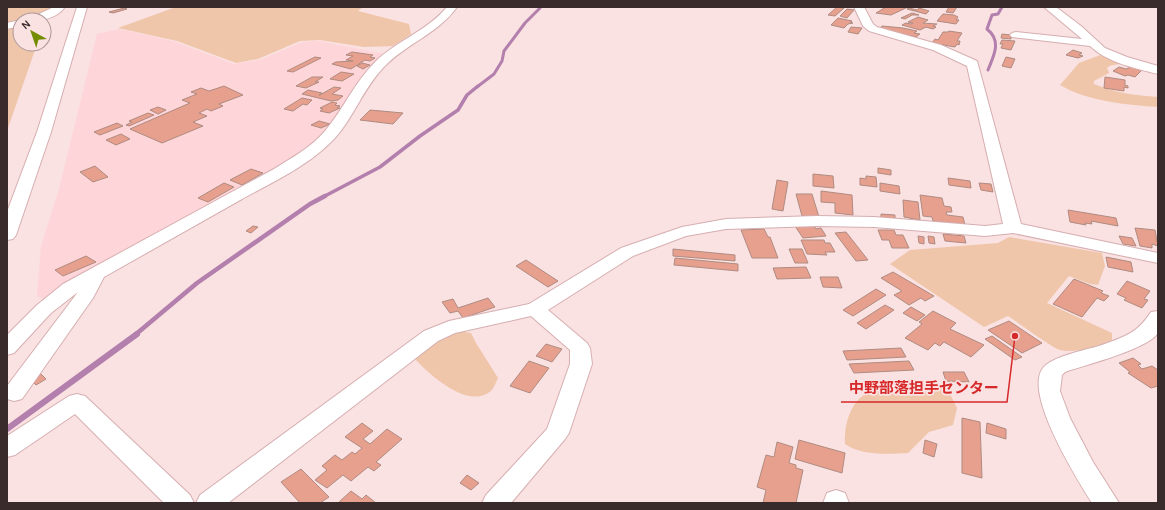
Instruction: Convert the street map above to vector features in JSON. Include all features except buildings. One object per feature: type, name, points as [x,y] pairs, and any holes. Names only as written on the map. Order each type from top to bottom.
[{"type":"street","points":[[7,235],[44,132],[82,7]]},
{"type":"street","points":[[7,348],[44,309],[70,288],[279,172],[312,151],[329,136],[372,73],[386,57],[444,17],[452,7]]},
{"type":"street","points":[[859,7],[868,26],[873,29],[941,48],[958,54],[973,64],[1013,228]]},
{"type":"street","points":[[1049,7],[1101,50],[1123,60],[1158,70]]},
{"type":"street","points":[[1016,36],[1092,43]]},
{"type":"street","points":[[209,503],[431,336],[449,328],[535,309],[627,252],[682,232],[726,224],[824,221],[874,222],[985,231],[1013,228],[1158,258]]},
{"type":"street","points":[[14,393],[86,294],[97,273]]},
{"type":"street","points":[[495,503],[557,433],[581,364],[580,348],[535,309]]},
{"type":"street","points":[[1106,503],[1084,469],[1058,418],[1049,391],[1051,372],[1057,367],[1132,342],[1149,332],[1158,316]]},
{"type":"street","points":[[7,448],[77,402],[182,503]]},
{"type":"shaded area","points":[[7,7],[50,7],[48,12],[12,12],[12,52],[34,52],[7,131]]},
{"type":"shaded area","points":[[176,7],[363,7],[358,11],[409,24],[411,34],[393,46],[364,47],[320,40],[300,41],[258,59],[236,63],[177,41],[118,28]]},
{"type":"shaded area","points":[[119,29],[173,41],[234,64],[260,60],[302,42],[319,41],[385,54],[333,124],[307,149],[268,173],[76,278],[44,299],[37,296],[41,246],[59,189],[97,34]]},
{"type":"shaded area","points":[[1103,54],[1125,62],[1109,66],[1107,68],[1109,73],[1094,81],[1094,84],[1117,92],[1158,97],[1158,107],[1108,101],[1082,95],[1060,85],[1079,63]]},
{"type":"shaded area","points":[[1009,237],[1102,253],[1105,266],[1098,285],[1090,284],[1069,276],[1047,303],[1112,333],[1112,340],[1087,349],[1066,351],[1060,350],[1050,344],[1008,316],[984,327],[890,264],[910,250],[998,243]]},
{"type":"shaded area","points":[[453,330],[471,333],[498,378],[491,391],[482,396],[472,396],[450,388],[430,373],[415,359],[417,352]]},
{"type":"shaded area","points":[[884,387],[942,387],[948,390],[957,408],[953,425],[929,432],[908,453],[884,454],[859,451],[845,444],[846,428],[850,412],[859,399],[865,394],[877,389]]},
{"type":"waterway","points":[[988,70],[994,54],[995,43],[992,34],[987,29],[992,15],[998,14],[1002,7]]},
{"type":"waterway","points":[[477,87],[494,74],[502,61],[504,51],[525,23],[540,8]]},
{"type":"waterway","points":[[323,197],[380,167],[420,136],[458,110],[467,95],[478,86]]},
{"type":"waterway","points":[[135,335],[197,283],[310,204],[325,196]]},
{"type":"waterway","points":[[7,429],[137,334]]},
{"type":"place","name":"中野部落担手センター","points":[[1015,336]]}]
